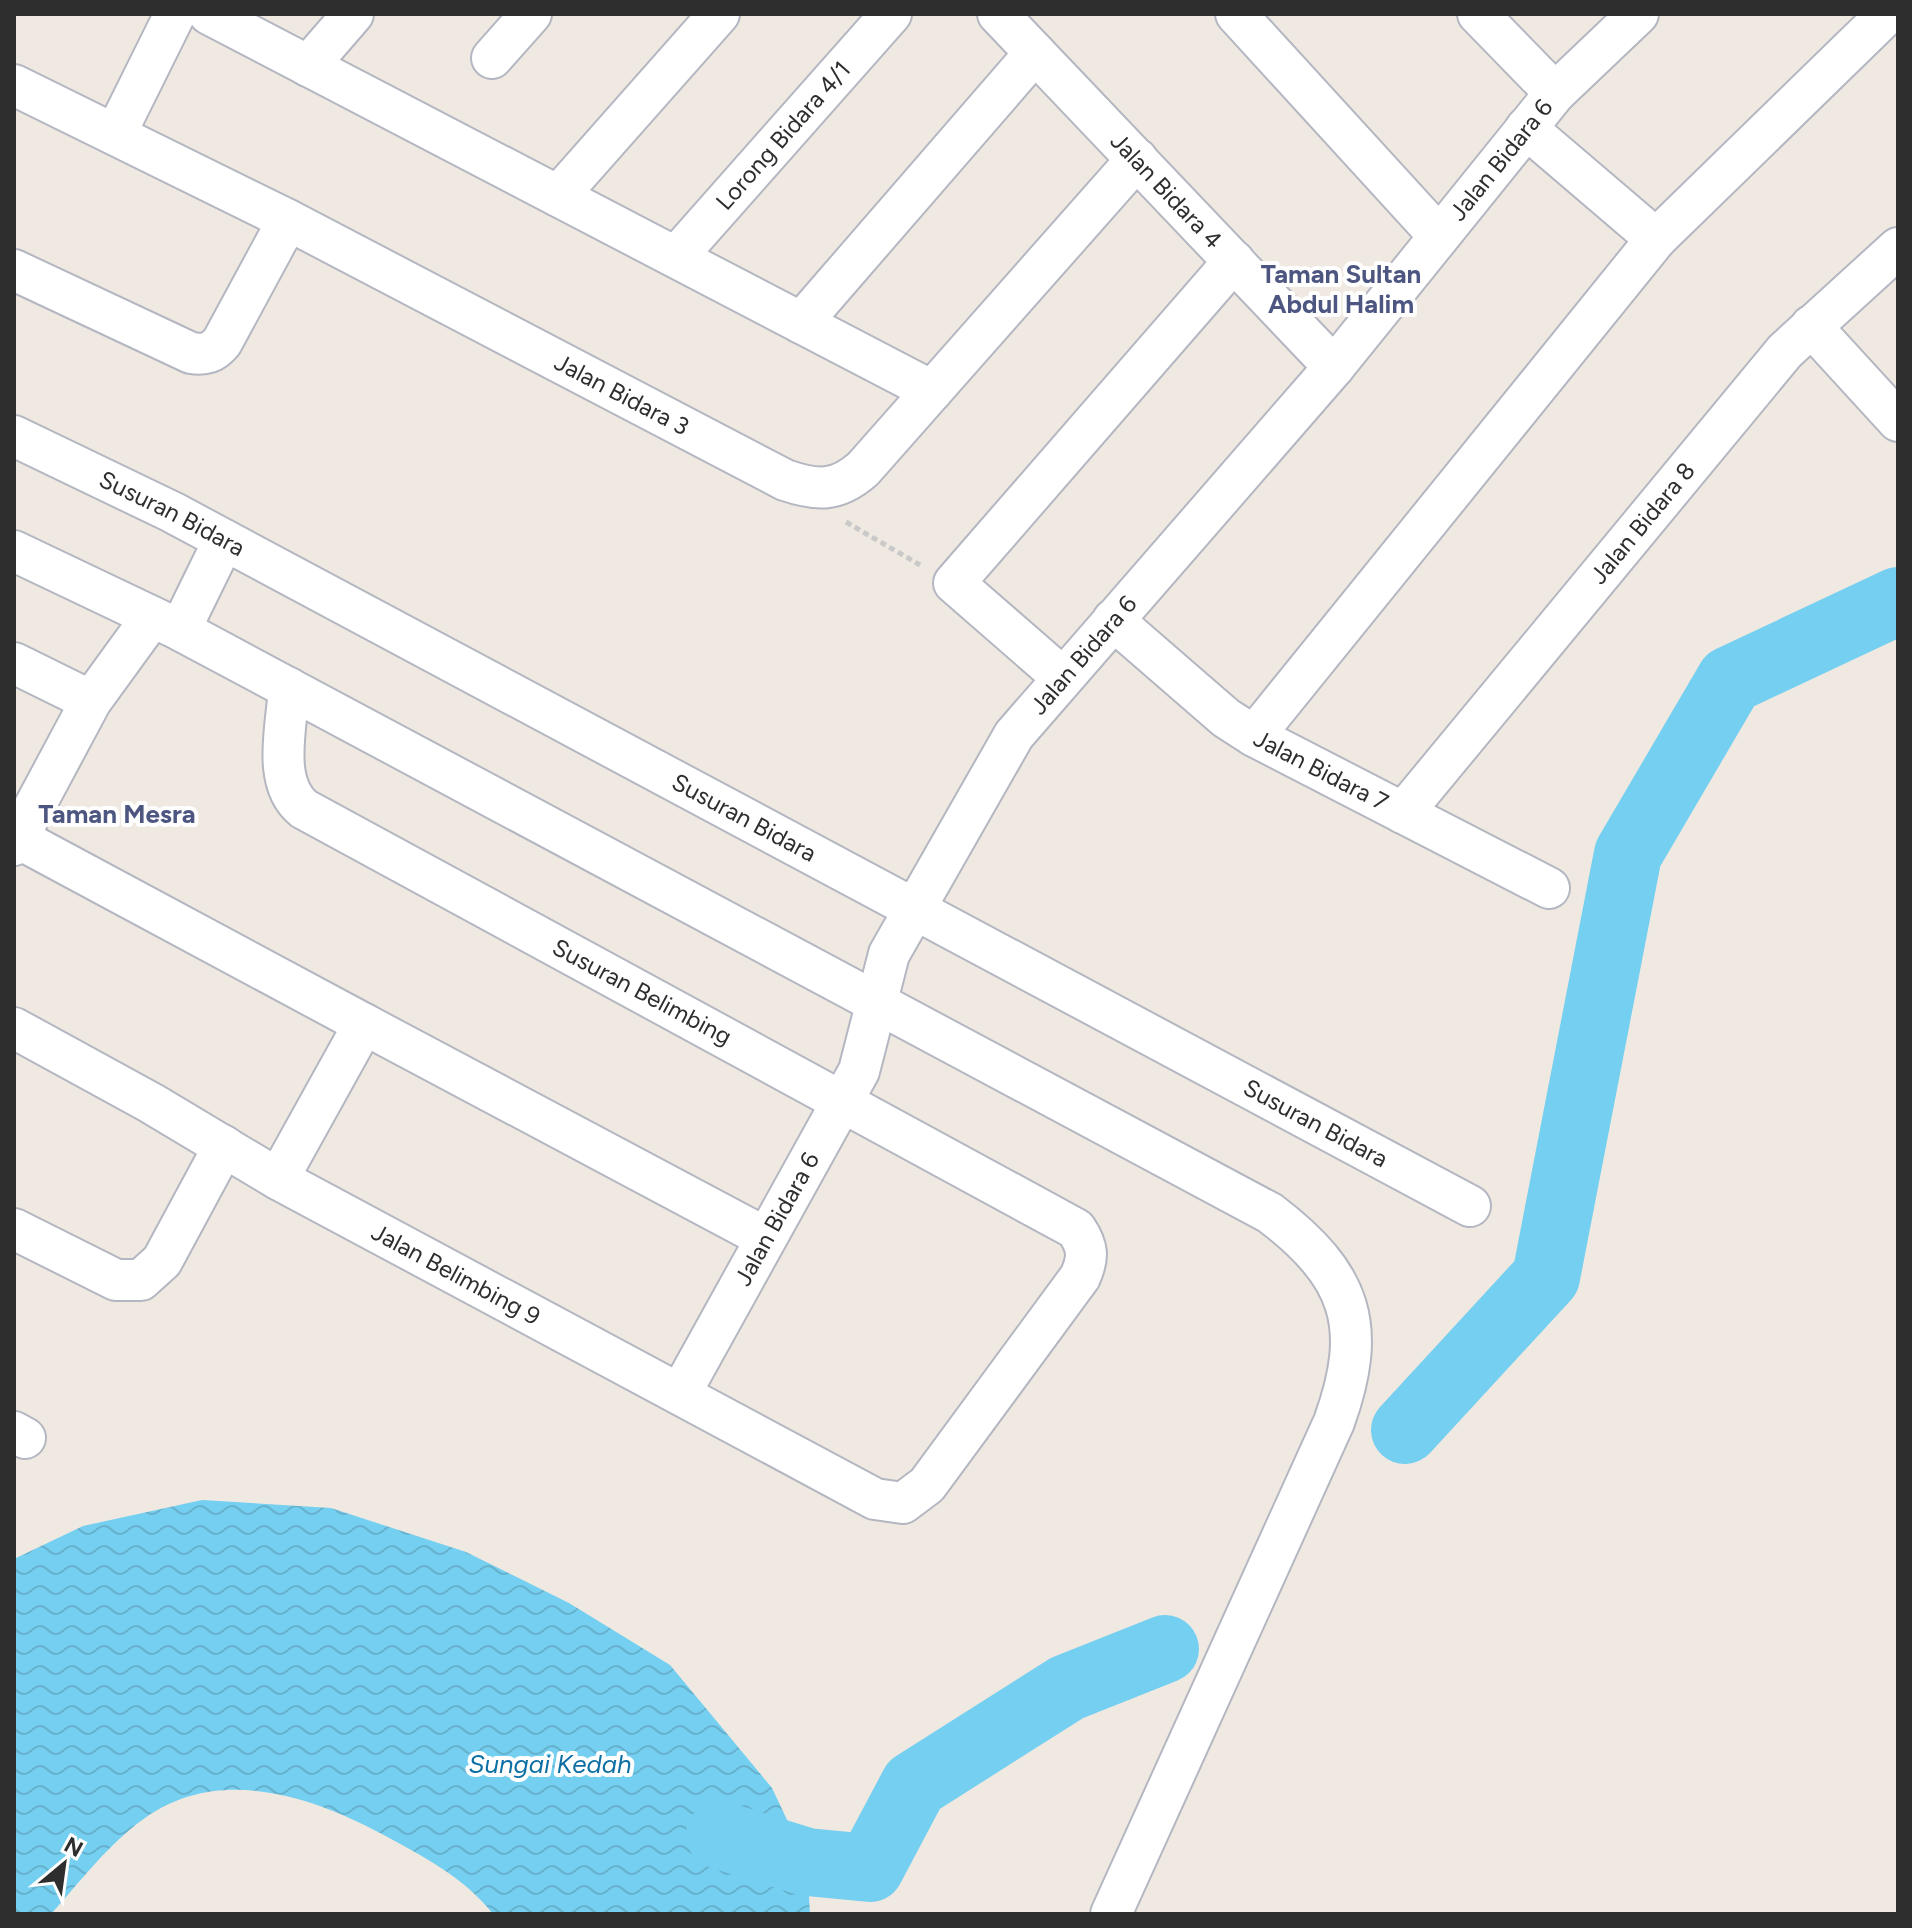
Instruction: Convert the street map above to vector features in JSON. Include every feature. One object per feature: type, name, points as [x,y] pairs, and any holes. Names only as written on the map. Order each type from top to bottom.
[{"type":"street","points":[[116,133],[175,14]]},
{"type":"street","points":[[209,14],[932,391]]},
{"type":"street","points":[[308,66],[353,14]]},
{"type":"street","points":[[492,58],[531,14]]},
{"type":"street","points":[[558,196],[719,14]]},
{"type":"street","name":"Lorong Bidara 4/1","points":[[676,257],[891,14]]},
{"type":"street","name":"Jalan Bidara 4","points":[[998,14],[1334,367]]},
{"type":"street","points":[[1236,14],[1439,236]]},
{"type":"street","points":[[1478,14],[1555,93]]},
{"type":"street","name":"Jalan Bidara 6","points":[[680,1394],[863,1063],[889,954],[1006,747],[1062,677],[1334,367],[1555,93],[1638,14]]},
{"type":"street","points":[[1254,736],[1656,239],[1887,14]]},
{"type":"street","points":[[801,323],[1035,53]]},
{"type":"street","name":"Jalan Bidara 3","points":[[14,85],[288,220],[785,480],[807,488],[828,489]]},
{"type":"street","points":[[1526,128],[1656,239]]},
{"type":"street","points":[[828,489],[848,482],[863,469],[1137,159]]},
{"type":"street","points":[[14,270],[191,353],[204,355],[222,342],[288,220]]},
{"type":"street","name":"Jalan Bidara 8","points":[[1403,813],[1785,351],[1898,248]]},
{"type":"street","points":[[1062,677],[954,583],[1234,261]]},
{"type":"street","points":[[1811,326],[1898,421]]},
{"type":"street","name":"Susuran Bidara","points":[[14,436],[224,540],[1470,1206]]},
{"type":"street","points":[[224,540],[166,623],[91,701],[15,840],[766,1238]]},
{"type":"street","points":[[14,551],[166,623],[1270,1213],[1325,1262],[1345,1299],[1351,1354],[1348,1381],[1334,1422],[1111,1914]]},
{"type":"street","name":"Jalan Bidara 7","points":[[1113,620],[1226,718],[1254,736],[1549,888]]},
{"type":"street","points":[[14,663],[91,701]]},
{"type":"street","name":"Susuran Belimbing","points":[[289,688],[284,774],[288,793],[304,809],[1076,1229],[1086,1244],[1088,1260],[1080,1277],[927,1485],[903,1503]]},
{"type":"street","points":[[278,1179],[364,1024]]},
{"type":"street","name":"Jalan Belimbing 9","points":[[14,1028],[278,1179],[875,1499],[903,1503]]},
{"type":"street","points":[[14,1229],[116,1280],[141,1280],[162,1261],[224,1146]]},
{"type":"path","points":[[828,489],[841,515],[853,527],[954,583]]},
{"type":"water","name":"Sungai Kedah","points":[[202,1500],[331,1508],[466,1552],[569,1603],[670,1665],[772,1788],[807,1862],[810,1914],[493,1914],[469,1889],[441,1868],[353,1819],[294,1798],[233,1790],[203,1793],[173,1802],[132,1828],[107,1851],[51,1914],[14,1914],[14,1559],[83,1526]]},
{"type":"waterway","points":[[1405,1430],[1546,1277],[1628,854],[1730,680],[1898,601]]},
{"type":"waterway","points":[[720,1835],[807,1862],[870,1868],[914,1785],[1067,1688],[1165,1649]]},
{"type":"district","name":"Taman Sultan Abdul Halim","points":[[1341,289]]},
{"type":"district","name":"Taman Mesra","points":[[117,814]]}]
